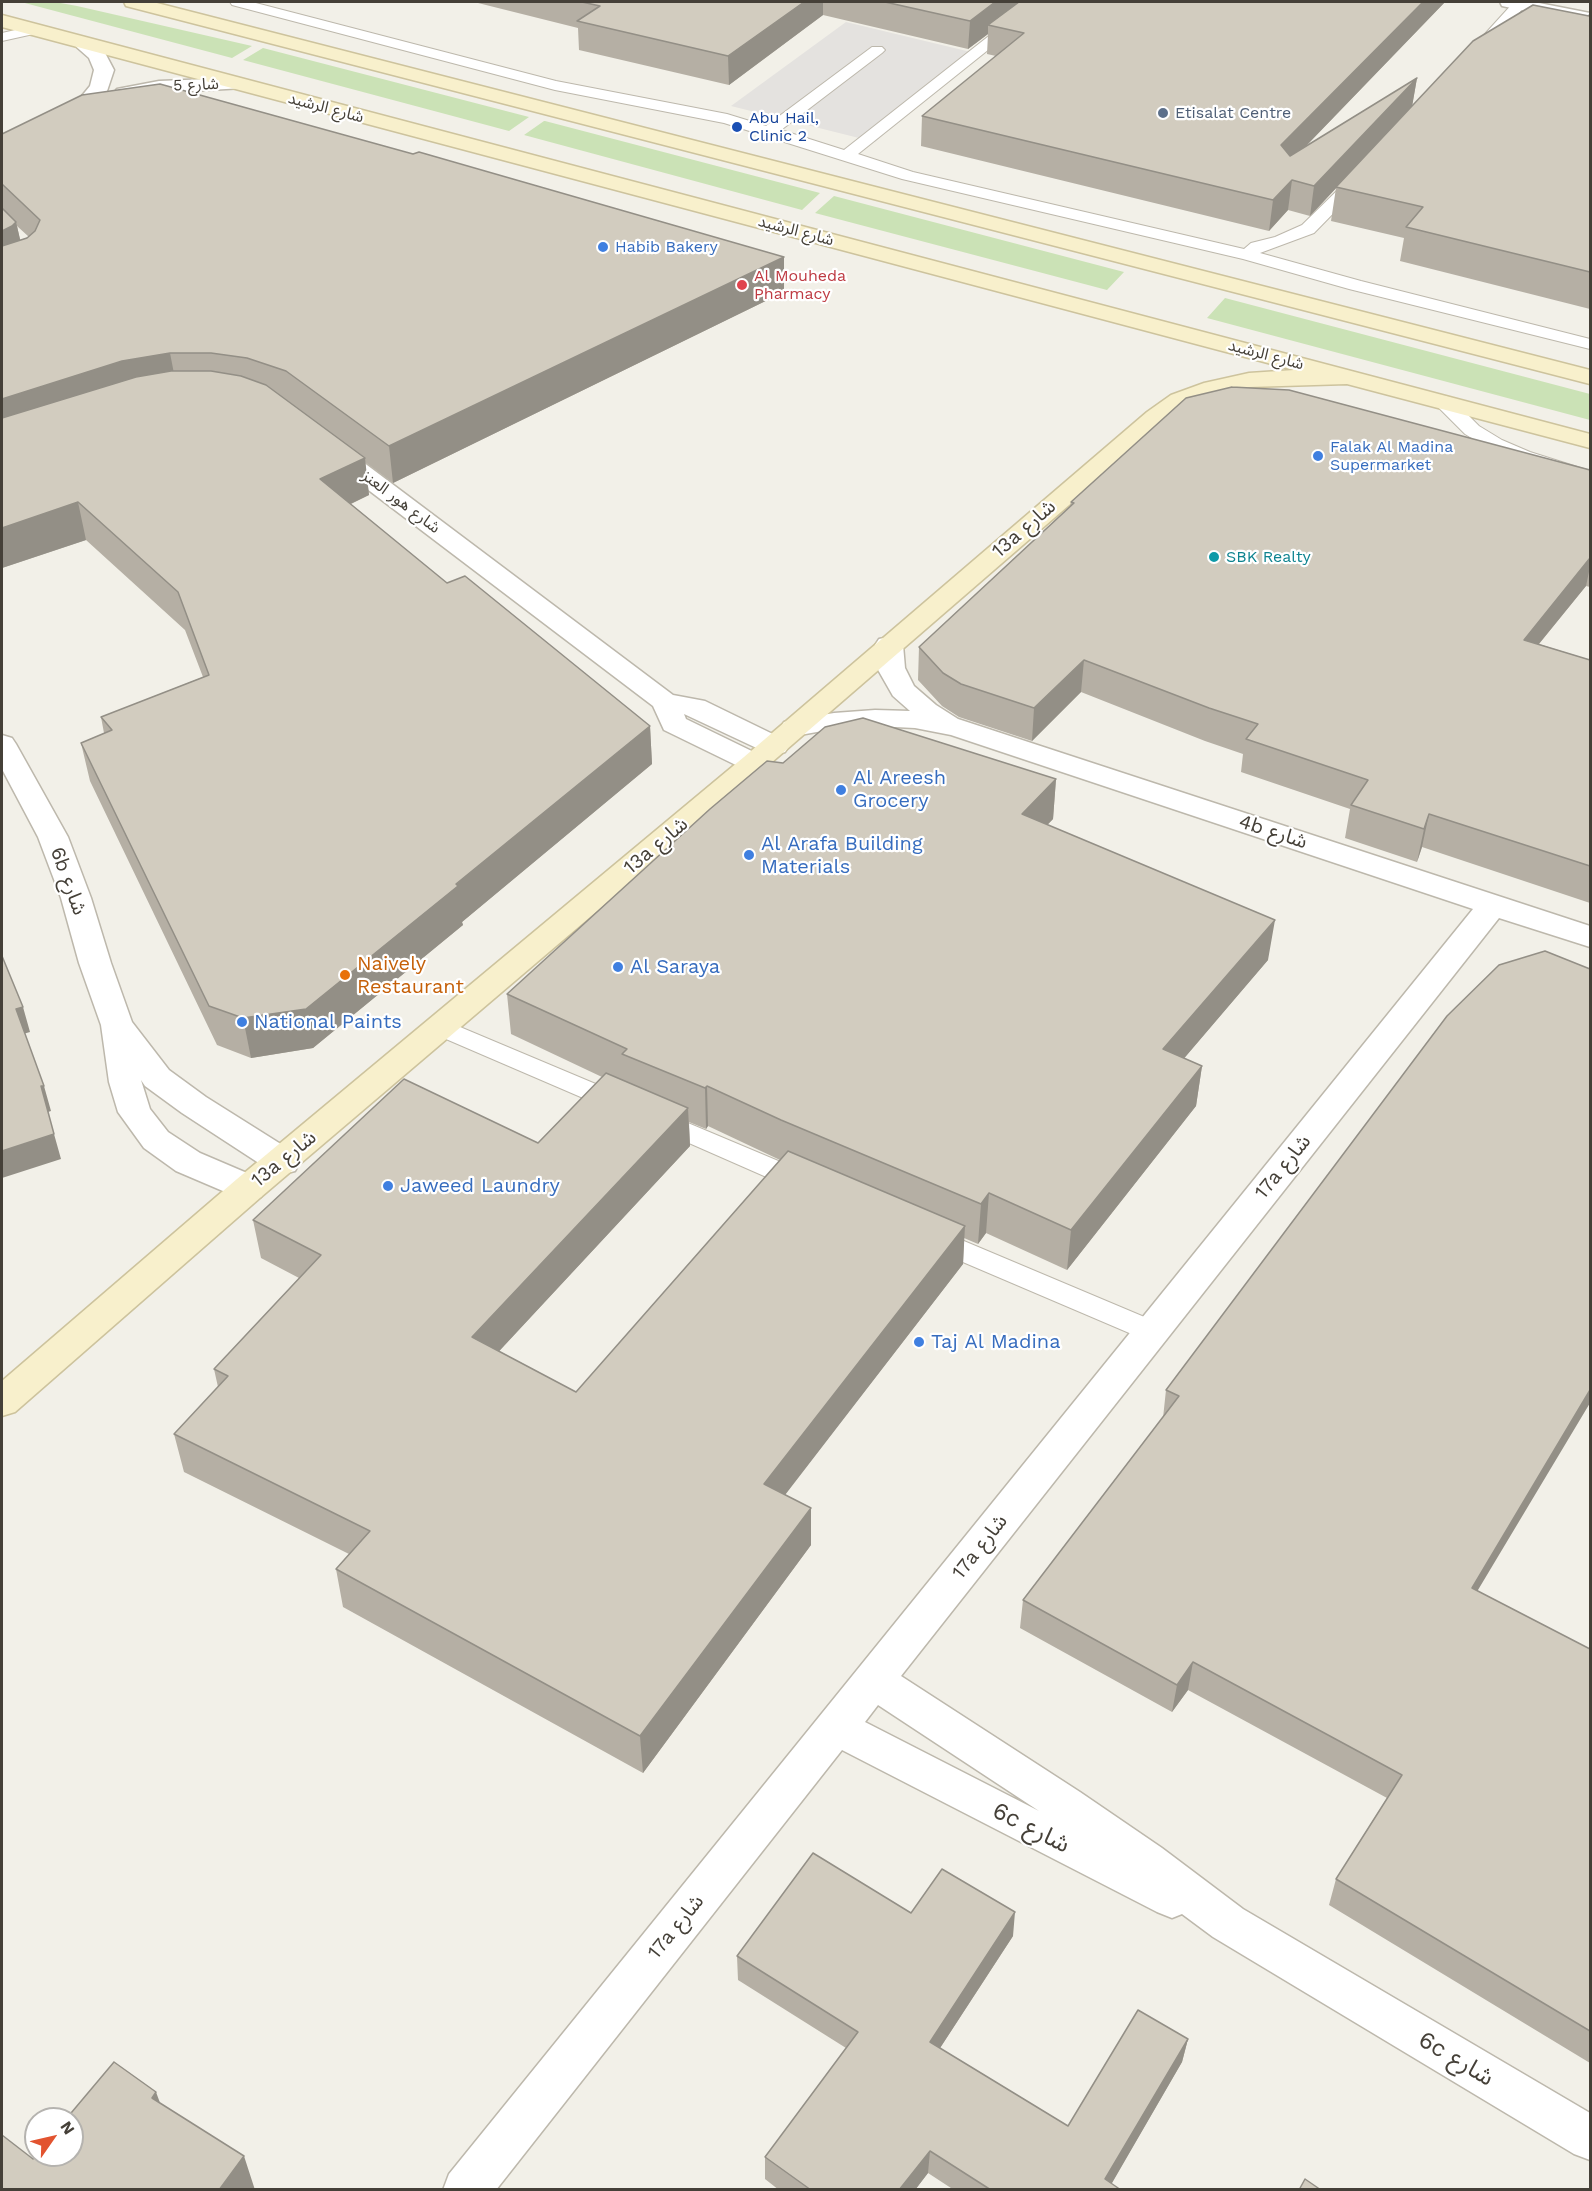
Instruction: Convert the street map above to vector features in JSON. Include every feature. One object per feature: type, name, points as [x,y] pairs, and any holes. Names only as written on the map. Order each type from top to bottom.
[{"type":"main road","points":[[110,2],[138,3],[1590,377]]},
{"type":"main road","name":"شارع الرشيد","points":[[2,21],[1590,441]]},
{"type":"main road","name":"13a شارع","points":[[2,1402],[249,1188],[283,1162],[774,746],[1147,424],[1180,400],[1212,388],[1250,380],[1291,376],[1347,376]]},
{"type":"street","points":[[1518,2],[1590,19]]},
{"type":"street","name":"شارع 5","points":[[82,43],[97,55],[104,70],[100,87],[76,107],[121,93],[159,87],[236,84]]},
{"type":"street","name":"شارع هور العنز","points":[[313,436],[665,702],[674,724],[774,746]]},
{"type":"street","name":"4b شارع","points":[[889,645],[891,668],[903,690],[926,711],[956,727]]},
{"type":"street","name":"4b شارع","points":[[774,746],[834,721],[875,718],[915,720],[956,727],[1590,937]]},
{"type":"street","name":"6b شارع","points":[[2,744],[53,837],[76,898],[95,963],[117,1025],[125,1082],[135,1113],[156,1140],[188,1162],[249,1188]]},
{"type":"street","name":"17a شارع","points":[[466,2190],[1493,905]]},
{"type":"street","name":"6b شارع","points":[[117,1025],[157,1078],[194,1105],[283,1162]]},
{"type":"street","name":"6c شارع","points":[[874,1680],[1120,1843],[1228,1923]]},
{"type":"street","name":"6c شارع","points":[[836,1727],[1047,1836],[1228,1923],[1590,2138]]},
{"type":"lane","points":[[237,2],[555,85],[684,110],[770,131],[908,176],[1247,255],[1355,285],[1590,344]]},
{"type":"lane","points":[[846,156],[1041,2]]},
{"type":"lane","points":[[1472,56],[1518,2]]},
{"type":"lane","points":[[2,37],[33,30]]},
{"type":"lane","points":[[770,131],[878,50]]},
{"type":"lane","points":[[1247,255],[1257,247],[1290,238],[1308,229],[1365,170]]},
{"type":"lane","points":[[1444,402],[1472,430],[1495,444],[1523,456],[1590,477]]},
{"type":"lane","points":[[441,1027],[824,1191]]},
{"type":"lane","points":[[911,1228],[1151,1331]]},
{"type":"green space","points":[[21,2],[55,2],[77,6],[252,46],[232,58]]},
{"type":"green space","points":[[263,48],[529,117],[509,131],[243,60]]},
{"type":"green space","points":[[544,121],[820,193],[802,210],[524,135]]},
{"type":"green space","points":[[834,196],[1124,272],[1107,290],[815,213]]},
{"type":"green space","points":[[1225,298],[1590,394],[1590,420],[1207,318]]},
{"type":"shaded area","points":[[846,22],[975,53],[875,142],[731,106]]},
{"type":"building","points":[[582,2],[804,2],[728,56],[577,21],[600,6]]},
{"type":"building","points":[[885,2],[995,2],[970,21]]},
{"type":"building","name":"Etisalat Centre","points":[[1019,2],[1423,2],[1281,145],[1290,156],[1417,78],[1314,186],[1292,180],[1273,200],[922,116],[1024,33],[988,25]]},
{"type":"building","points":[[1533,5],[1589,16],[1590,13],[1590,272],[1406,227],[1423,207],[1336,187],[1473,41]]},
{"type":"building","points":[[160,84],[413,154],[419,152],[784,257],[389,446],[286,371],[247,358],[211,353],[170,353],[122,361],[2,399],[2,246],[27,238],[35,231],[40,220],[2,184],[2,134],[82,95]]},
{"type":"building","points":[[2,208],[16,222],[2,231]]},
{"type":"building","points":[[171,371],[211,371],[241,376],[266,385],[365,458],[320,479],[447,583],[465,576],[650,726],[306,1009],[243,1018],[209,1006],[81,743],[112,730],[101,717],[209,675],[178,592],[78,502],[2,528],[2,418],[136,377]]},
{"type":"building","points":[[1232,387],[1289,390],[1590,470],[1590,558],[1524,640],[1590,660],[1590,866],[1429,814],[1424,829],[1351,805],[1368,780],[1246,739],[1258,724],[1209,708],[1084,660],[1034,708],[961,684],[943,673],[919,647],[1074,503],[1071,502],[1186,398]]},
{"type":"building","points":[[863,718],[1056,779],[1022,814],[1275,920],[1163,1049],[1202,1066],[1071,1230],[989,1193],[981,1204],[781,1120],[707,1086],[705,1088],[622,1054],[627,1049],[507,994],[710,809],[767,761],[783,763],[825,727]]},
{"type":"building","points":[[1545,951],[1590,969],[1590,1390],[1472,1588],[1590,1649],[1590,2031],[1336,1879],[1402,1775],[1193,1662],[1177,1685],[1023,1600],[1179,1396],[1166,1390],[1447,1016],[1499,965]]},
{"type":"building","points":[[2,956],[23,1007],[16,1009],[44,1086],[41,1086],[54,1134],[2,1151]]},
{"type":"building","points":[[606,1073],[688,1108],[472,1337],[576,1392],[788,1151],[965,1226],[764,1484],[811,1508],[640,1736],[336,1569],[370,1531],[174,1434],[228,1376],[214,1369],[321,1255],[253,1220],[404,1079],[538,1143]]},
{"type":"building","points":[[813,1853],[911,1913],[942,1869],[1015,1912],[930,2042],[1068,2126],[1138,2010],[1188,2039],[1105,2179],[1121,2190],[991,2190],[930,2151],[899,2190],[811,2190],[765,2157],[858,2032],[737,1956]]},
{"type":"building","points":[[114,2062],[156,2092],[152,2098],[244,2156],[219,2190],[2,2190],[2,2135],[24,2152],[24,2167],[84,2167],[84,2107],[76,2107]]},
{"type":"building","points":[[1305,2179],[1321,2190],[1299,2190]]},
{"type":"place","name":"Etisalat Centre","points":[[1163,113]]},
{"type":"place","name":"Abu Hail, Clinic 2","points":[[737,127]]},
{"type":"place","name":"Habib Bakery","points":[[603,247]]},
{"type":"place","name":"Al Mouheda Pharmacy","points":[[742,285]]},
{"type":"place","name":"Falak Al Madina Supermarket","points":[[1318,456]]},
{"type":"place","name":"SBK Realty","points":[[1214,557]]},
{"type":"place","name":"Al Areesh Grocery","points":[[841,790]]},
{"type":"place","name":"Al Arafa Building Materials","points":[[749,855]]},
{"type":"place","name":"Al Saraya","points":[[618,967]]},
{"type":"place","name":"Naively Restaurant","points":[[345,975]]},
{"type":"place","name":"National Paints","points":[[242,1022]]},
{"type":"place","name":"Jaweed Laundry","points":[[388,1186]]},
{"type":"place","name":"Taj Al Madina","points":[[919,1342]]}]
